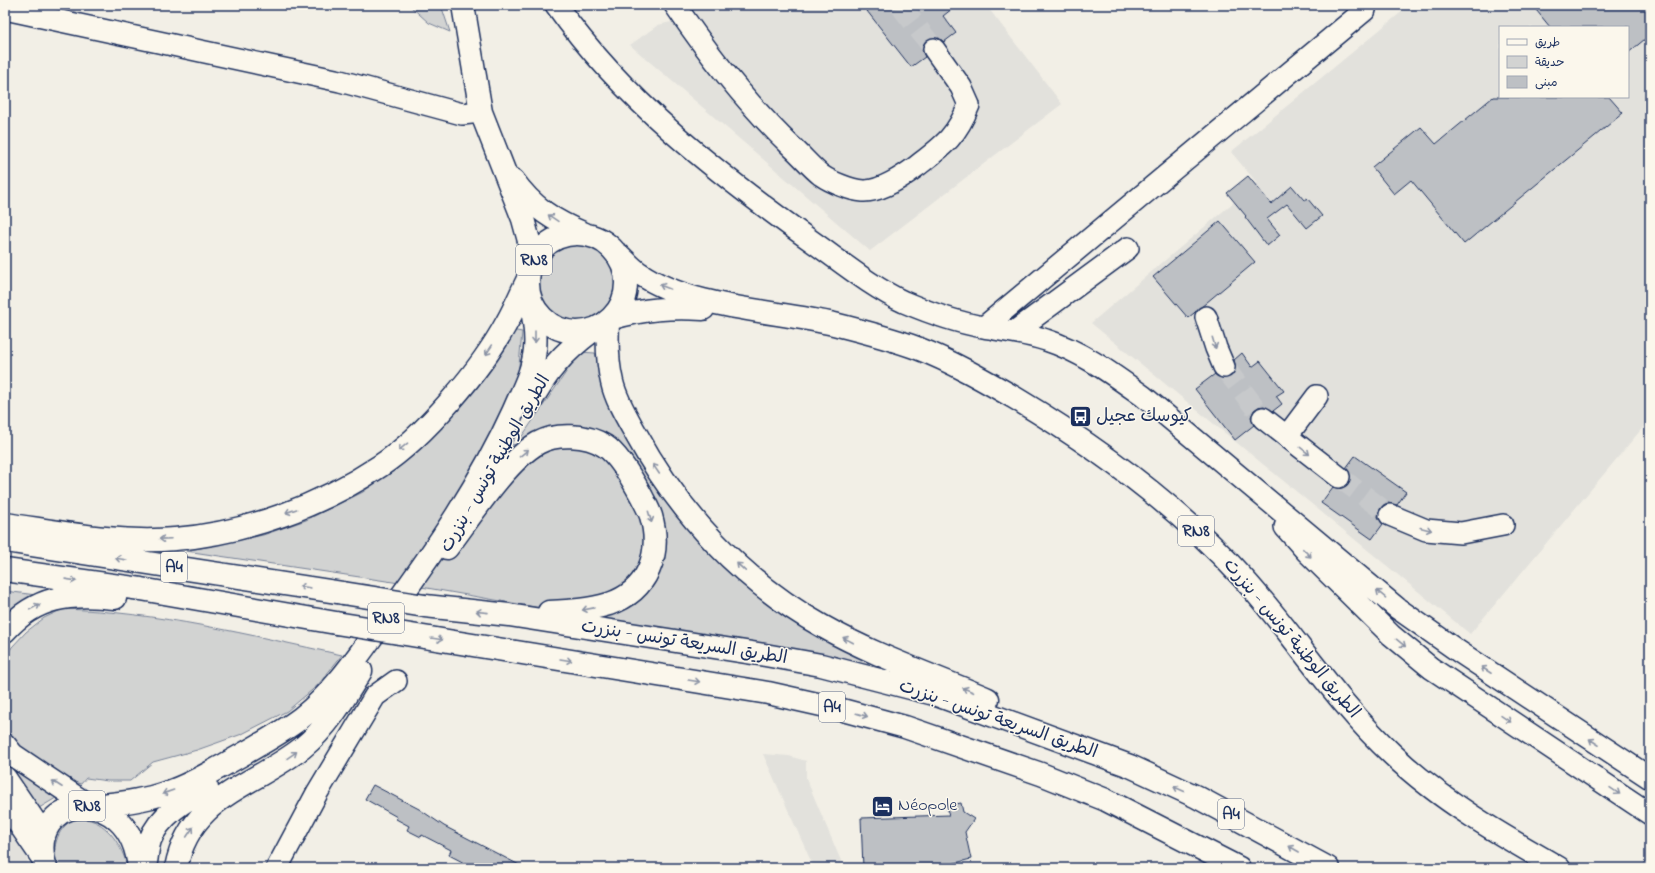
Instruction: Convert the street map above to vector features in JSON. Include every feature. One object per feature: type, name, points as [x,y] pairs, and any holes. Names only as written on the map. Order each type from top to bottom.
[{"type":"main road","points":[[463,5],[481,112],[530,241],[530,282]]},
{"type":"main road","points":[[501,162],[523,193],[541,210],[559,223],[588,235]]},
{"type":"main road","name":"الطريق الوطنية تونس - بنزرت","points":[[44,858],[49,826],[57,816],[68,810],[138,800],[165,794],[187,785],[268,741],[300,719],[324,699],[417,575],[475,487],[508,424],[528,378],[535,350],[536,332],[530,282],[537,254],[547,244],[567,235],[588,235],[609,245],[638,272],[660,285],[686,295],[756,312]]},
{"type":"main road","name":"الطريق الوطنية تونس - بنزرت","points":[[145,868],[150,840],[160,823],[174,809],[193,796],[275,749],[306,728],[330,707],[366,664],[447,548],[484,491],[542,380],[567,350],[604,324],[621,307],[626,294],[627,280],[624,266],[618,254]]},
{"type":"main road","name":"الطريق الوطنية تونس - بنزرت","points":[[530,282],[537,312],[548,323],[562,330],[577,333],[639,310],[674,307],[756,312],[829,323],[879,336],[918,348],[979,378],[1079,438],[1140,484],[1193,528],[1242,577],[1354,714],[1391,754],[1431,787],[1460,807],[1559,868]]},
{"type":"main road","name":"RN8","points":[[5,524],[94,537],[137,540],[176,539],[216,533],[255,523],[295,510],[348,486],[398,452],[414,438],[450,401],[480,363],[507,322],[530,282]]},
{"type":"main road","points":[[604,324],[612,384],[626,417],[648,457],[676,498],[709,537],[746,572],[781,599],[821,626],[859,645],[1013,710],[1130,766]]},
{"type":"main road","points":[[447,548],[508,468],[524,452],[534,446],[554,438],[572,436],[588,439],[605,446],[623,465],[638,489],[651,516],[655,539],[654,557],[646,576],[632,592],[610,604],[586,610],[509,615]]},
{"type":"main road","name":"الطريق السريعة تونس - بنزرت","points":[[5,541],[425,606],[509,615],[765,655],[849,672],[934,694],[1130,766],[1197,796],[1328,868]]},
{"type":"main road","name":"الطريق السريعة تونس - بنزرت","points":[[5,570],[141,590],[768,693],[836,708],[905,727],[1041,774],[1106,800],[1239,868]]},
{"type":"main road","points":[[5,631],[16,618],[35,606],[49,600],[72,597],[102,597],[245,608]]},
{"type":"main road","points":[[176,868],[185,839],[202,815],[224,796],[285,760],[318,734],[334,715],[366,664]]},
{"type":"main road","points":[[5,745],[13,755],[91,806]]},
{"type":"main road","points":[[5,778],[35,822],[44,858]]},
{"type":"main road","name":"RN8","points":[[91,806],[115,817],[125,829],[134,847],[139,868]]},
{"type":"street","points":[[556,5],[572,28],[609,71],[648,111],[716,168],[796,230],[858,274],[901,301],[944,319],[1045,339],[1076,351],[1105,369],[1143,396],[1266,500],[1398,608],[1448,644],[1650,778]]},
{"type":"street","points":[[675,5],[731,80],[768,124],[822,175],[843,186],[863,191],[882,186],[903,177],[944,146],[960,125],[969,105],[961,87],[934,49]]},
{"type":"street","points":[[984,328],[1366,7]]},
{"type":"street","points":[[5,9],[340,80],[462,114],[481,112]]},
{"type":"street","points":[[1014,332],[1128,248]]},
{"type":"street","points":[[1206,317],[1224,367]]},
{"type":"street","points":[[1287,436],[1317,396]]},
{"type":"street","points":[[1263,418],[1340,477]]},
{"type":"street","points":[[1266,500],[1286,530],[1307,552],[1391,635],[1431,668],[1650,814]]},
{"type":"street","points":[[1390,515],[1426,530],[1462,533],[1503,525]]},
{"type":"street","points":[[1431,668],[1448,644]]},
{"type":"street","points":[[277,868],[317,792],[375,696],[396,681]]},
{"type":"street","points":[[5,804],[44,858]]},
{"type":"shaded area","points":[[689,5],[986,5],[1062,104],[870,251],[630,45],[658,25],[671,22],[687,12]]},
{"type":"shaded area","points":[[1410,5],[1650,5],[1650,419],[1470,634],[1091,323],[1234,202],[1227,193],[1248,176],[1254,184],[1257,183],[1231,152]]},
{"type":"shaded area","points":[[763,754],[789,756],[806,761],[806,778],[844,868],[814,868]]},
{"type":"shaded area","points":[[5,814],[24,846],[29,868],[5,868]]},
{"type":"green space","points":[[409,5],[441,5],[450,32],[429,23]]},
{"type":"green space","points":[[577,245],[592,248],[604,256],[612,268],[615,283],[612,298],[604,310],[592,318],[577,321],[562,318],[550,310],[542,298],[539,283],[542,268],[550,256],[562,248]]},
{"type":"green space","points":[[511,330],[522,332],[518,377],[490,439],[516,445],[580,352],[595,353],[603,381],[719,558],[887,669],[393,582],[186,551],[263,535],[306,520],[363,492],[404,461]]},
{"type":"green space","points":[[5,591],[44,596],[5,627]]},
{"type":"green space","points":[[63,609],[98,611],[168,620],[238,632],[342,655],[318,685],[287,711],[242,734],[197,750],[153,762],[130,781],[108,781],[86,778],[81,784],[62,779],[23,753],[5,728],[5,658],[12,647],[26,632],[44,618]]},
{"type":"green space","points":[[5,760],[61,795],[39,808]]},
{"type":"green space","points":[[86,819],[94,821],[108,831],[118,844],[128,868],[57,868],[55,862],[55,848],[59,834],[67,824],[73,820]]},
{"type":"building","points":[[875,5],[957,5],[943,16],[956,33],[944,42],[939,38],[933,37],[927,39],[923,44],[922,50],[925,57],[911,67],[867,11]]},
{"type":"building","points":[[1532,5],[1650,5],[1650,35],[1629,52],[1629,26],[1549,26]]},
{"type":"building","points":[[1493,97],[1610,98],[1623,113],[1464,244],[1411,180],[1394,194],[1372,167],[1421,127],[1436,144]]},
{"type":"building","points":[[1248,176],[1271,204],[1292,186],[1304,200],[1307,198],[1322,216],[1307,228],[1287,204],[1267,219],[1280,235],[1267,246],[1245,217],[1246,216],[1227,193]]},
{"type":"building","points":[[1220,221],[1255,262],[1188,318],[1153,277]]},
{"type":"building","points":[[1242,353],[1252,367],[1260,361],[1284,391],[1276,396],[1282,404],[1273,411],[1264,406],[1258,407],[1254,410],[1251,417],[1254,425],[1235,440],[1195,389],[1215,374],[1223,379],[1233,375],[1236,368],[1234,360]]},
{"type":"building","points":[[1355,456],[1406,492],[1397,505],[1388,503],[1383,505],[1379,510],[1378,517],[1383,524],[1372,539],[1321,503],[1333,487],[1343,488],[1349,484],[1351,478],[1350,473],[1346,468]]},
{"type":"building","points":[[373,785],[419,809],[444,826],[525,868],[474,868],[449,855],[451,850],[422,835],[421,837],[407,830],[409,826],[396,819],[397,817],[365,799]]},
{"type":"building","points":[[961,803],[963,812],[974,819],[965,832],[971,859],[935,868],[863,868],[861,818],[949,815],[946,806]]},
{"type":"tunnel","points":[[900,5],[934,49]]},
{"type":"tunnel","points":[[1224,367],[1263,418]]},
{"type":"tunnel","points":[[1339,477],[1390,515]]},
{"type":"place","name":"كيوسك عجيل","points":[[1080,417]]},
{"type":"place","name":"Néopole","points":[[882,806]]}]
